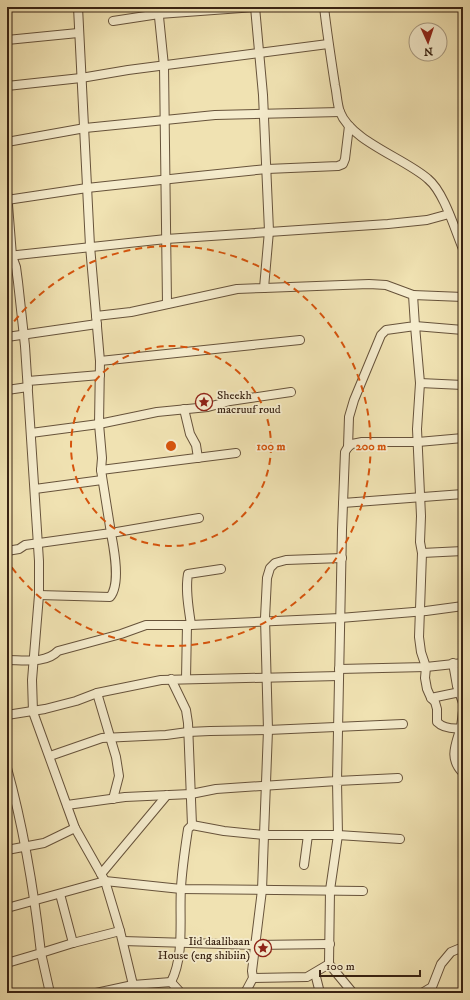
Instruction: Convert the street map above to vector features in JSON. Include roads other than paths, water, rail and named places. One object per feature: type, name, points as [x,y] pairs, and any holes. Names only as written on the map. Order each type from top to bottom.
[{"type":"street","points":[[39,595],[110,596],[114,592],[115,578],[114,550],[101,470],[102,458],[99,424],[100,361],[90,246],[85,128],[78,33],[78,7]]},
{"type":"street","points":[[113,21],[159,10],[255,7],[267,169],[269,231],[264,288]]},
{"type":"street","points":[[324,7],[328,44],[340,112],[349,126],[361,136],[428,179],[436,188],[449,214],[463,249]]},
{"type":"street","points":[[159,10],[164,66],[164,179],[167,304]]},
{"type":"street","points":[[7,40],[78,33]]},
{"type":"street","points":[[7,86],[81,78],[328,44]]},
{"type":"street","points":[[7,142],[85,128],[216,115],[340,112]]},
{"type":"street","points":[[134,989],[120,930],[103,878],[75,828],[33,712],[33,660],[39,595],[38,544],[32,433],[24,334],[16,267],[9,256],[7,198],[164,179],[267,169],[338,166],[343,164],[346,159],[349,126]]},
{"type":"street","points":[[9,256],[90,246],[166,239],[388,224],[427,220],[449,214]]},
{"type":"street","points":[[7,337],[97,320],[238,289],[369,284],[386,285],[413,296],[463,297]]},
{"type":"street","points":[[413,296],[420,383],[417,429],[420,542],[422,553],[419,637],[421,652],[426,667],[425,678],[427,689],[431,698],[435,702],[437,709],[437,722],[449,729],[462,729]]},
{"type":"street","points":[[348,447],[350,412],[381,335],[386,330],[415,326],[463,330]]},
{"type":"street","points":[[100,361],[300,340]]},
{"type":"street","points":[[7,390],[28,384],[100,375]]},
{"type":"street","points":[[420,383],[463,385]]},
{"type":"street","points":[[32,433],[99,424],[157,412],[208,407],[230,401],[291,392]]},
{"type":"street","points":[[184,409],[190,434],[196,445],[198,458]]},
{"type":"street","points":[[353,993],[329,964],[330,890],[338,835],[337,781],[345,452],[352,444],[362,442],[418,442],[463,438]]},
{"type":"street","points":[[101,470],[236,453]]},
{"type":"street","points":[[35,489],[102,480]]},
{"type":"street","points":[[343,503],[463,494]]},
{"type":"street","points":[[7,550],[19,549],[25,545],[111,533],[199,518]]},
{"type":"street","points":[[422,553],[463,551]]},
{"type":"street","points":[[245,993],[253,978],[252,971],[254,945],[262,890],[268,730],[265,622],[267,578],[270,568],[275,563],[286,560],[342,558]]},
{"type":"street","points":[[186,679],[189,625],[188,592],[186,586],[188,574],[221,569]]},
{"type":"street","points":[[7,660],[33,660],[53,656],[58,651],[146,625],[189,625],[340,618],[420,612],[463,606]]},
{"type":"street","points":[[453,663],[457,686],[463,703]]},
{"type":"street","points":[[7,715],[33,712],[76,701],[97,693],[142,683],[171,679],[266,677],[426,667],[463,663]]},
{"type":"street","points":[[171,679],[186,710],[192,825],[188,830],[180,889],[180,943],[174,976],[171,982]]},
{"type":"street","points":[[431,698],[460,692]]},
{"type":"street","points":[[97,693],[112,738],[119,776],[113,799]]},
{"type":"street","points":[[463,711],[462,729],[456,741],[454,758],[463,773]]},
{"type":"street","points":[[50,756],[102,738],[166,735],[188,732],[403,724]]},
{"type":"street","points":[[7,768],[15,796],[25,847],[41,953],[50,993]]},
{"type":"street","points":[[67,805],[113,799],[191,794],[216,789],[398,778]]},
{"type":"street","points":[[103,878],[167,795]]},
{"type":"street","points":[[192,825],[224,831],[264,835],[338,835],[400,839]]},
{"type":"street","points":[[7,850],[49,841],[75,828]]},
{"type":"street","points":[[304,865],[308,835]]},
{"type":"street","points":[[7,908],[60,894],[103,878],[180,889],[220,888],[363,891]]},
{"type":"street","points":[[60,894],[73,943]]},
{"type":"street","points":[[7,963],[120,930]]},
{"type":"street","points":[[123,941],[254,945],[330,944]]},
{"type":"street","points":[[422,993],[432,987],[441,964],[451,952],[463,947]]},
{"type":"street","points":[[253,978],[307,977],[329,964]]},
{"type":"street","points":[[315,973],[320,993]]},
{"type":"street","points":[[96,993],[134,989],[171,982]]},
{"type":"street","points":[[171,982],[181,993]]},
{"type":"place","name":"Sheekh macruuf roud","points":[[204,402]]},
{"type":"place","name":"Iid daalibaan House (eng shibiin)","points":[[263,948]]}]
